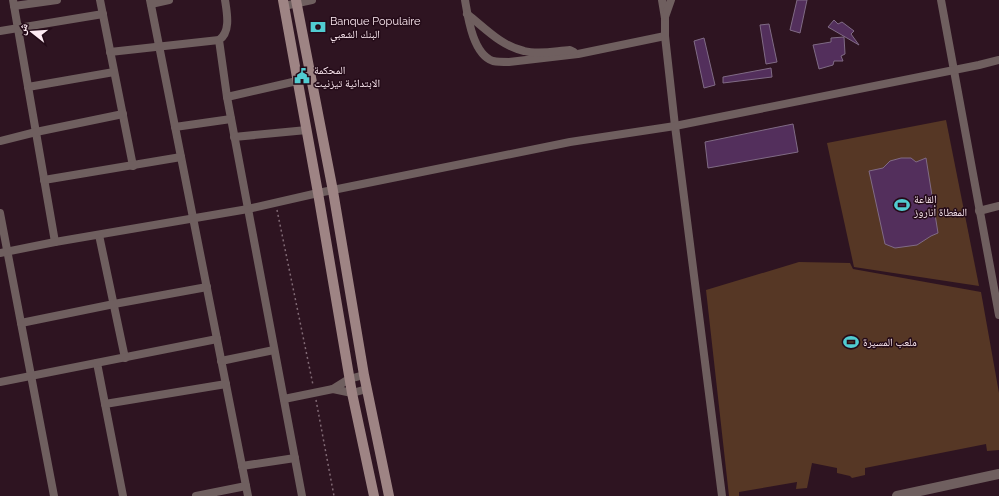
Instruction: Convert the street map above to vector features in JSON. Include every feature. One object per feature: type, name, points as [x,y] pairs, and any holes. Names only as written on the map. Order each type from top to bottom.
[{"type":"main road","points":[[297,2],[333,191],[364,375],[389,496]]},
{"type":"main road","points":[[283,3],[307,130],[349,379],[374,496]]},
{"type":"street","points":[[55,242],[14,3],[57,0]]},
{"type":"street","points":[[100,0],[133,166]]},
{"type":"street","points":[[169,0],[151,2],[248,496]]},
{"type":"street","points":[[110,52],[219,40],[223,37],[226,29],[227,18],[225,0]]},
{"type":"street","points":[[283,3],[312,0]]},
{"type":"street","points":[[465,0],[471,30],[479,49],[485,56],[492,60],[501,62],[578,54],[665,36]]},
{"type":"street","points":[[662,0],[675,126],[722,496]]},
{"type":"street","points":[[664,18],[671,0]]},
{"type":"street","points":[[941,0],[999,315]]},
{"type":"street","points":[[0,31],[102,14]]},
{"type":"street","points":[[467,14],[497,39],[524,51],[542,52],[570,50],[578,54]]},
{"type":"street","points":[[219,40],[226,97],[302,496]]},
{"type":"street","points":[[523,60],[524,51]]},
{"type":"street","points":[[4,252],[248,209],[318,193],[570,142],[675,126],[979,66],[999,60]]},
{"type":"street","points":[[28,87],[114,72]]},
{"type":"street","points":[[226,97],[297,81]]},
{"type":"street","points":[[0,141],[123,114]]},
{"type":"street","points":[[175,127],[231,119]]},
{"type":"street","points":[[234,137],[307,130]]},
{"type":"street","points":[[44,180],[181,157]]},
{"type":"street","points":[[979,211],[999,206]]},
{"type":"street","points":[[0,213],[4,252],[21,323],[54,496]]},
{"type":"street","points":[[99,235],[125,358]]},
{"type":"street","points":[[21,323],[207,287]]},
{"type":"street","points":[[0,382],[217,339]]},
{"type":"street","points":[[221,361],[274,350]]},
{"type":"street","points":[[97,363],[123,496]]},
{"type":"street","points":[[284,399],[333,389],[349,379],[364,375]]},
{"type":"street","points":[[105,404],[226,384]]},
{"type":"street","points":[[333,389],[352,393],[367,389]]},
{"type":"street","points":[[242,466],[295,458]]},
{"type":"street","points":[[897,496],[932,492],[999,474]]},
{"type":"street","points":[[197,496],[246,486]]},
{"type":"path","points":[[276,202],[334,496]]},
{"type":"shaded area","name":"القاعة المغطاة أناروز","points":[[946,120],[979,286],[854,267],[827,143]]},
{"type":"shaded area","name":"ملعب المسيرة","points":[[799,262],[850,263],[853,269],[981,292],[999,393],[999,450],[987,451],[986,444],[865,468],[865,475],[852,478],[850,476],[837,473],[837,468],[812,463],[807,488],[796,489],[797,482],[739,492],[739,496],[729,496],[706,290]]},
{"type":"building","points":[[797,0],[807,0],[800,33],[790,30]]},
{"type":"building","points":[[834,20],[838,24],[842,22],[854,31],[851,34],[859,45],[828,27]]},
{"type":"building","points":[[769,24],[777,62],[766,64],[760,25]]},
{"type":"building","points":[[844,37],[845,54],[841,56],[843,61],[834,61],[833,65],[819,69],[813,45],[831,42],[831,38]]},
{"type":"building","points":[[704,38],[715,85],[704,88],[694,41]]},
{"type":"building","points":[[771,68],[772,77],[723,83],[723,77]]},
{"type":"building","points":[[793,124],[798,152],[708,168],[705,142]]},
{"type":"building","points":[[901,158],[911,158],[916,162],[926,158],[938,233],[917,245],[895,248],[885,244],[869,171],[883,168],[890,161]]},
{"type":"place","name":"Banque Populaire البنك الشعبي","points":[[318,27]]},
{"type":"place","name":"المحكمة الابتدائية تيزنيت","points":[[302,76]]},
{"type":"place","name":"القاعة المغطاة أناروز","points":[[902,205]]},
{"type":"place","name":"ملعب المسيرة","points":[[851,342]]}]
